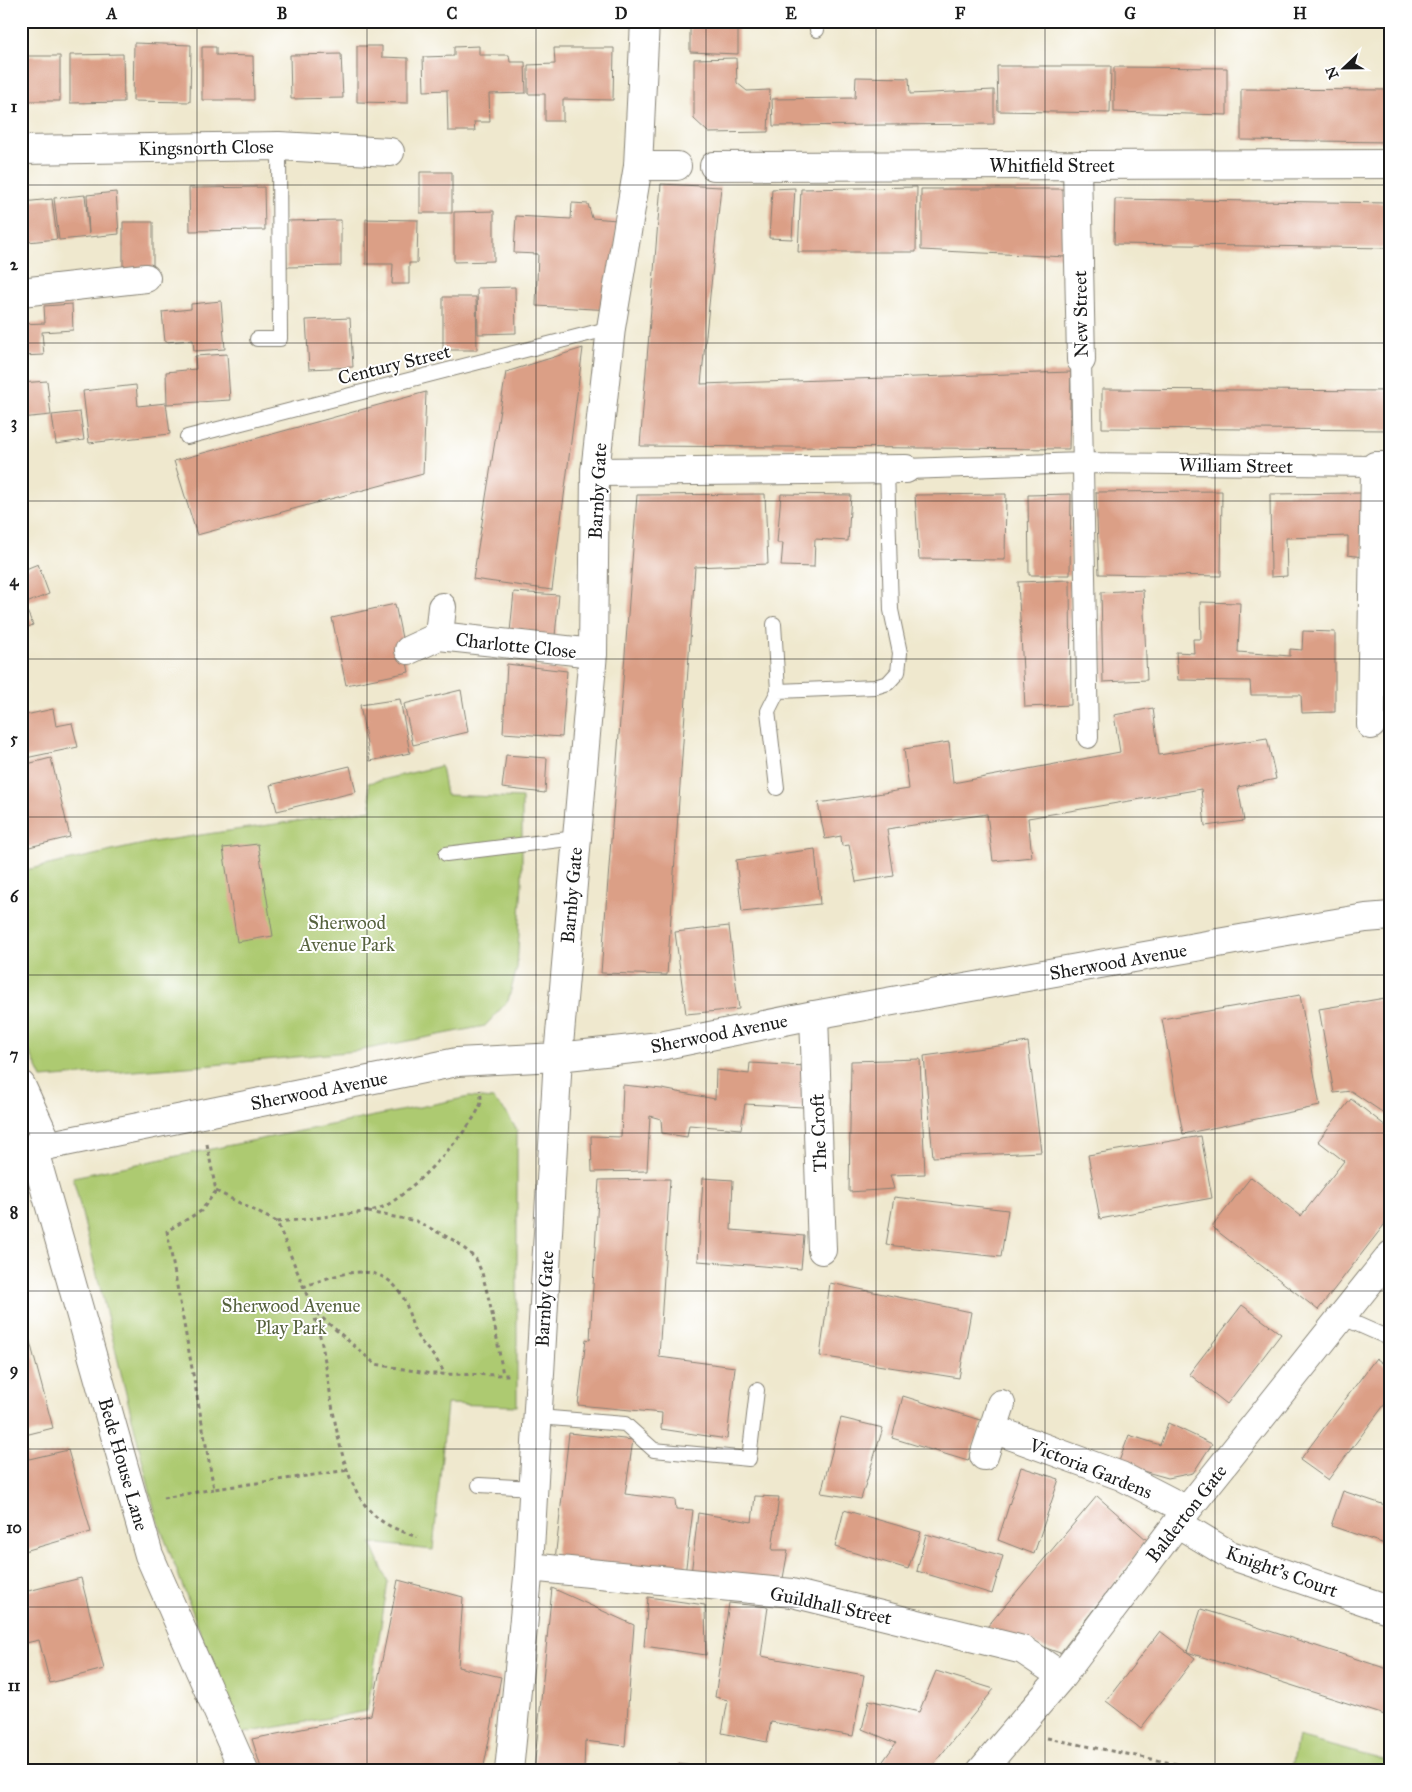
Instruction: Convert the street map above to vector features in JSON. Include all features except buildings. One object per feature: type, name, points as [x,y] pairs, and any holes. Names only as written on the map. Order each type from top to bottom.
[{"type":"street","name":"Barnby Gate","points":[[509,1771],[529,1567],[558,1057],[592,653],[595,472],[611,328],[638,166],[645,21]]},
{"type":"street","name":"Kingsnorth Close","points":[[21,150],[279,146],[390,152]]},
{"type":"street","name":"Whitfield Street","points":[[714,166],[1391,164]]},
{"type":"street","name":"New Street","points":[[1076,165],[1082,463]]},
{"type":"street","points":[[638,166],[677,166]]},
{"type":"street","points":[[21,292],[146,278]]},
{"type":"street","points":[[1082,463],[1088,738]]},
{"type":"street","name":"William Street","points":[[896,469],[1082,463],[1383,466]]},
{"type":"street","points":[[1371,725],[1383,466]]},
{"type":"street","points":[[595,472],[896,469]]},
{"type":"street","name":"Charlotte Close","points":[[439,636],[442,608]]},
{"type":"street","name":"Charlotte Close","points":[[409,650],[439,636],[592,653]]},
{"type":"street","name":"Sherwood Avenue","points":[[34,1147],[457,1062],[558,1057],[660,1046],[814,1015],[1263,935],[1366,918],[1391,916]]},
{"type":"street","name":"The Croft","points":[[814,1015],[822,1250]]},
{"type":"street","name":"Bede House Lane","points":[[21,1085],[34,1147],[149,1555],[244,1771]]},
{"type":"street","name":"Balderton Gate","points":[[981,1771],[1062,1676],[1182,1516],[1391,1255]]},
{"type":"street","name":"Victoria Gardens","points":[[984,1456],[997,1417],[1121,1476],[1182,1516]]},
{"type":"street","name":"Knight's Court","points":[[1182,1516],[1230,1555],[1391,1610]]},
{"type":"street","name":"Guildhall Street","points":[[529,1567],[792,1593],[1023,1650],[1062,1676]]},
{"type":"lane","points":[[257,339],[280,339],[279,146]]},
{"type":"lane","name":"Century Street","points":[[187,436],[611,328]]},
{"type":"lane","points":[[778,691],[875,687],[888,683],[898,672],[900,653],[891,610],[896,469]]},
{"type":"lane","points":[[774,624],[778,691],[768,711],[777,788]]},
{"type":"lane","points":[[446,854],[576,838]]},
{"type":"lane","points":[[1341,1317],[1391,1339]]},
{"type":"lane","points":[[538,1417],[625,1424],[654,1450],[749,1459],[757,1390]]},
{"type":"lane","points":[[479,1485],[534,1488]]},
{"type":"path","points":[[216,1190],[277,1222],[368,1212],[385,1206],[410,1189],[436,1164],[481,1103],[476,1061]]},
{"type":"path","points":[[200,1114],[216,1190],[202,1211],[167,1231],[214,1489]]},
{"type":"path","points":[[368,1212],[416,1221],[457,1242],[476,1259],[488,1296],[503,1375]]},
{"type":"path","points":[[277,1222],[313,1310],[324,1354],[341,1448],[360,1499],[373,1515],[391,1527],[417,1537]]},
{"type":"path","points":[[304,1287],[336,1275],[356,1271],[379,1275],[394,1284],[404,1298],[416,1334],[445,1374]]},
{"type":"path","points":[[313,1310],[375,1364],[432,1374],[540,1375]]},
{"type":"path","points":[[134,1503],[214,1489],[348,1470]]},
{"type":"path","points":[[1014,1732],[1211,1771]]},
{"type":"green space","name":"Sherwood Avenue Park","points":[[441,766],[446,795],[522,798],[522,882],[517,968],[508,1001],[485,1026],[357,1051],[213,1065],[42,1078],[21,1034],[21,871],[153,842],[372,810],[368,783]]},
{"type":"green space","name":"Sherwood Avenue Play Park","points":[[469,1097],[493,1099],[505,1111],[517,1130],[517,1406],[447,1404],[433,1550],[371,1543],[388,1582],[367,1711],[239,1734],[156,1516],[73,1177]]},
{"type":"green space","points":[[1298,1737],[1391,1762],[1391,1771],[1291,1771]]}]
